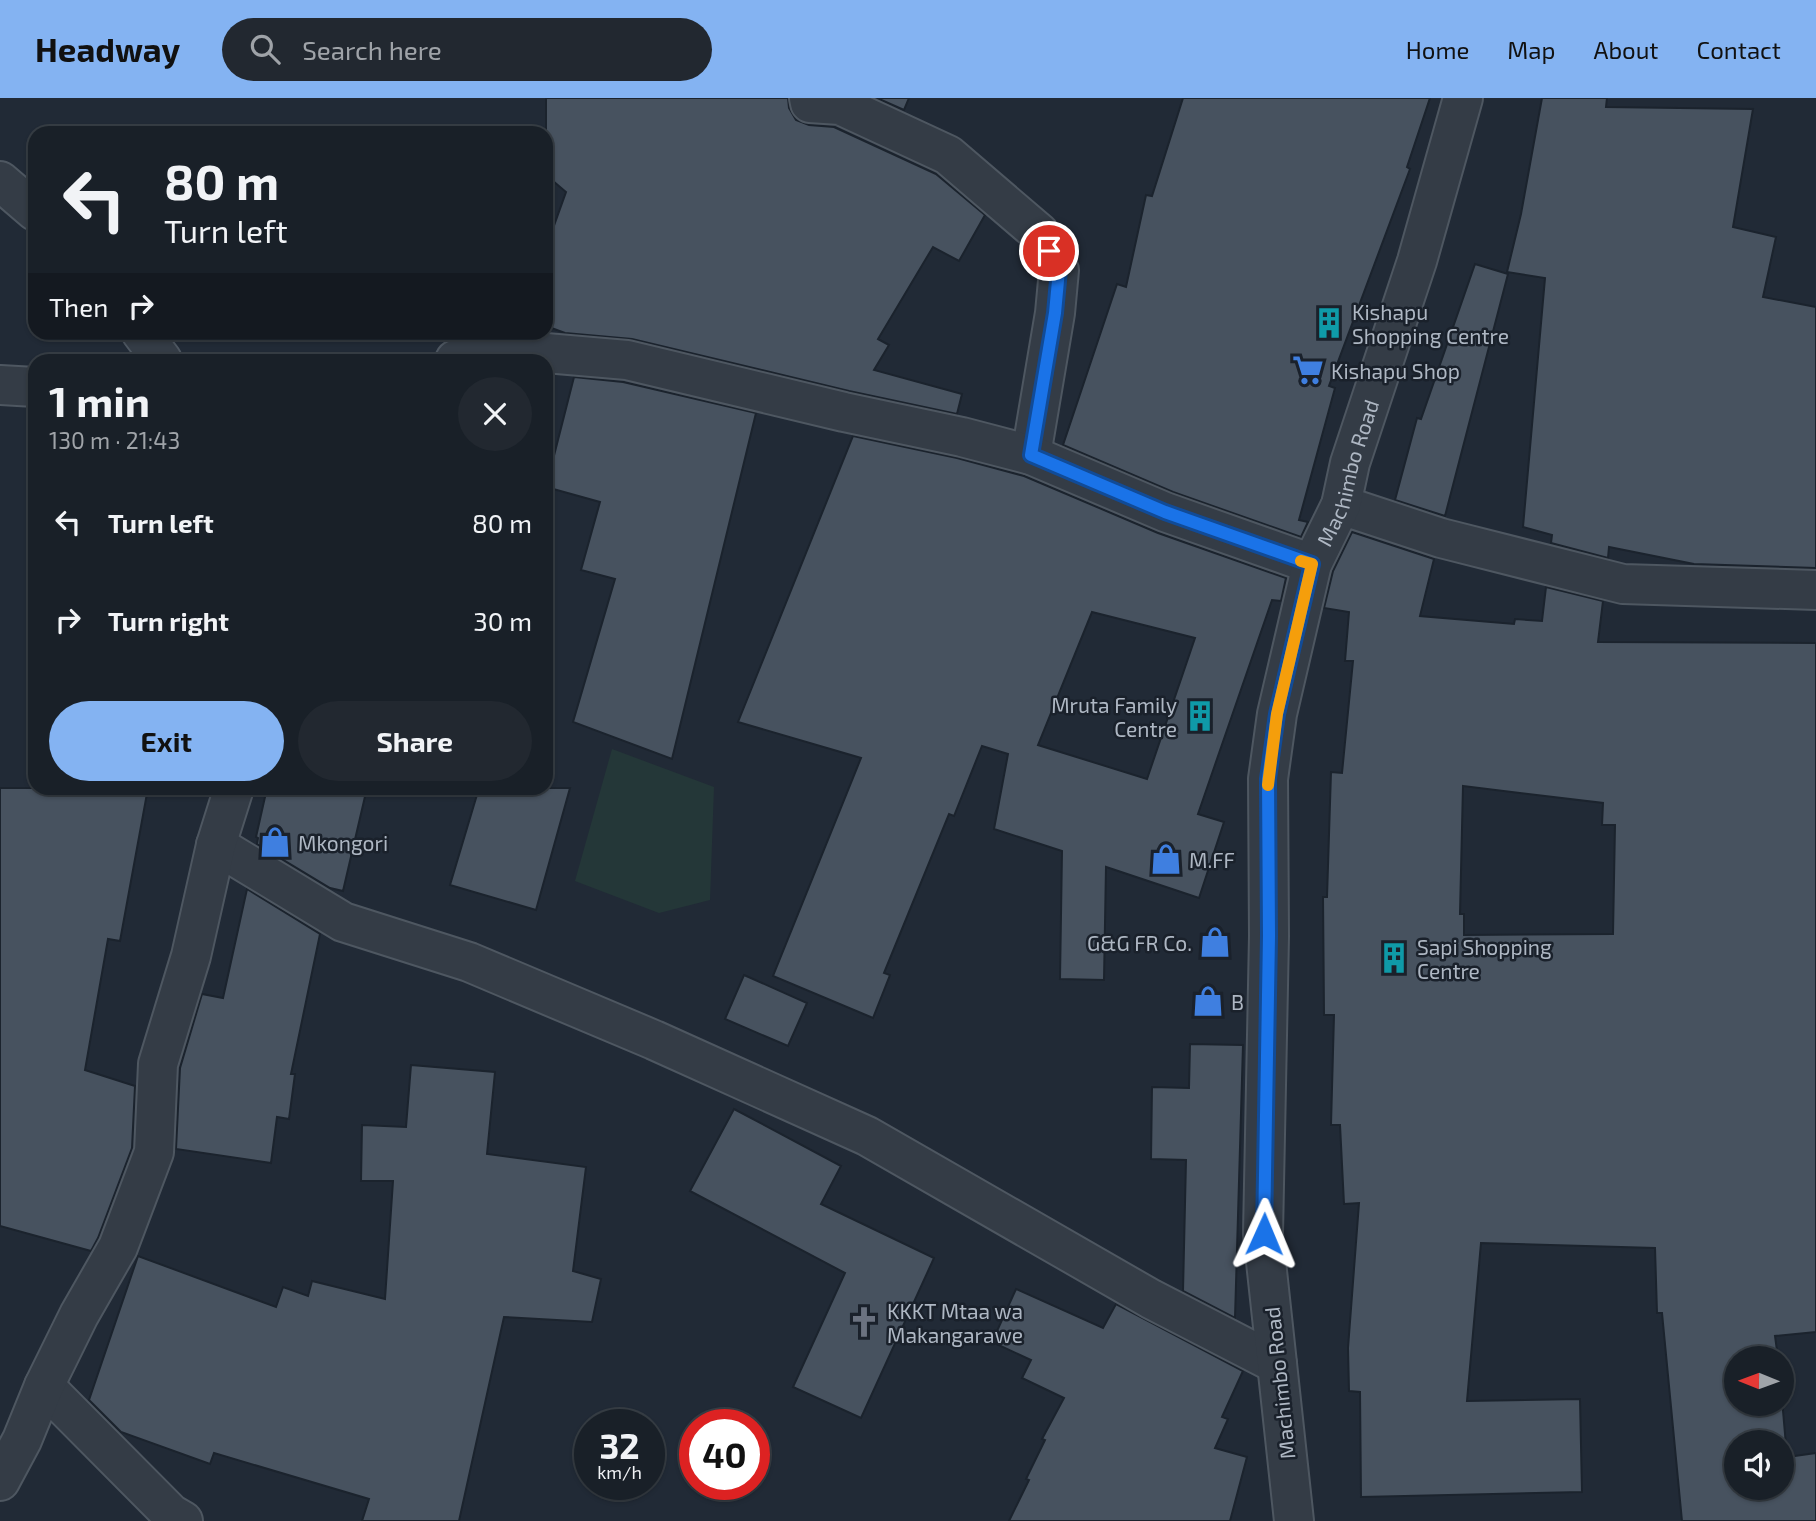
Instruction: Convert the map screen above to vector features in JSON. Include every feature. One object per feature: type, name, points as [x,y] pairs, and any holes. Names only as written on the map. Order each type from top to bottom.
[{"type":"street","points":[[809,98],[810,103],[840,105],[948,155],[1040,233],[1059,270],[1055,313],[1031,455]]},
{"type":"street","name":"Machimbo Road","points":[[1294,1521],[1264,1234],[1269,936],[1268,779],[1277,714],[1312,564],[1341,505],[1350,463],[1416,261],[1463,98]]},
{"type":"street","points":[[0,181],[28,205]]},
{"type":"street","points":[[489,354],[511,350],[627,360],[962,437],[1031,455],[1165,512],[1312,564]]},
{"type":"street","points":[[0,384],[28,386]]},
{"type":"street","points":[[1341,505],[1441,538],[1623,584],[1816,590]]},
{"type":"street","points":[[0,1481],[22,1440],[44,1386],[79,1315],[118,1247],[154,1152],[158,1064],[191,956],[216,845],[232,795]]},
{"type":"street","points":[[216,845],[343,922],[469,962],[653,1040],[867,1136],[1151,1299],[1278,1364]]},
{"type":"street","points":[[44,1386],[171,1514],[183,1521]]},
{"type":"shaded area","points":[[612,749],[714,787],[710,900],[659,913],[575,881]]},
{"type":"building","points":[[546,98],[788,98],[789,108],[796,120],[809,125],[834,127],[936,174],[985,215],[959,261],[933,247],[878,339],[889,345],[874,370],[962,394],[957,414],[632,339],[565,333],[553,329],[553,228],[566,192],[553,181],[553,126],[546,126]]},
{"type":"building","points":[[877,98],[909,98],[904,110]]},
{"type":"building","points":[[1183,98],[1430,98],[1407,167],[1410,169],[1329,386],[1335,388],[1299,520],[1308,522],[1301,537],[1173,492],[1063,445],[1117,284],[1126,287],[1146,195],[1152,196]]},
{"type":"building","points":[[1542,98],[1607,98],[1606,107],[1753,109],[1733,227],[1776,237],[1763,297],[1816,307],[1816,568],[1694,564],[1609,547],[1608,558],[1551,543],[1552,535],[1523,527],[1545,278],[1507,272],[1521,214]]},
{"type":"building","points":[[1475,264],[1508,274],[1445,516],[1395,500],[1417,418],[1421,419]]},
{"type":"building","points":[[574,377],[623,382],[756,413],[672,759],[573,722],[615,579],[581,570],[600,502],[553,489],[553,460]]},
{"type":"building","points":[[853,436],[957,458],[1024,476],[1158,533],[1286,578],[1281,601],[1272,600],[1198,814],[1224,822],[1199,898],[1106,867],[1104,980],[1060,979],[1062,851],[994,829],[1008,754],[982,746],[954,816],[949,814],[884,973],[890,975],[873,1018],[773,976],[861,758],[738,722]],"holes":[[[1092,612],[1195,638],[1147,779],[1038,745]]]},
{"type":"building","points":[[1352,532],[1434,559],[1420,616],[1514,624],[1515,619],[1542,621],[1546,587],[1603,601],[1598,642],[1816,643],[1816,1332],[1775,1336],[1776,1346],[1724,1346],[1724,1416],[1783,1416],[1785,1430],[1724,1430],[1724,1500],[1794,1500],[1794,1456],[1816,1453],[1816,1521],[1682,1521],[1662,1313],[1657,1313],[1655,1248],[1481,1243],[1467,1401],[1580,1399],[1582,1492],[1361,1497],[1360,1392],[1349,1391],[1348,1348],[1359,1203],[1344,1204],[1340,1125],[1331,1125],[1334,1015],[1324,1015],[1323,897],[1327,897],[1331,772],[1342,773],[1353,661],[1345,661],[1349,612],[1324,608],[1333,571]],"holes":[[[1463,786],[1603,803],[1602,825],[1615,825],[1613,934],[1464,935],[1464,914],[1460,914]]]},
{"type":"building","points":[[0,788],[28,788],[28,795],[147,795],[120,941],[108,939],[85,1070],[135,1086],[132,1148],[91,1251],[0,1226]]},
{"type":"building","points":[[553,788],[570,788],[536,910],[450,885],[477,795],[553,795]]},
{"type":"building","points":[[265,795],[365,795],[343,891],[330,888],[257,844],[256,837]]},
{"type":"building","points":[[247,889],[320,934],[291,1074],[295,1074],[289,1119],[277,1117],[271,1163],[176,1149],[180,1068],[202,994],[223,998]]},
{"type":"building","points":[[744,975],[807,1003],[788,1046],[725,1019]]},
{"type":"building","points":[[1190,1044],[1243,1045],[1235,1318],[1183,1291],[1186,1160],[1151,1159],[1152,1087],[1189,1088]]},
{"type":"building","points":[[411,1065],[495,1072],[487,1154],[586,1167],[573,1271],[601,1279],[592,1322],[504,1317],[459,1521],[362,1521],[369,1499],[214,1453],[210,1464],[121,1432],[89,1400],[138,1256],[276,1307],[283,1287],[308,1296],[312,1281],[385,1299],[393,1181],[361,1181],[362,1125],[406,1127]]},
{"type":"building","points":[[734,1109],[841,1166],[821,1204],[934,1258],[861,1418],[793,1387],[845,1273],[690,1191]]},
{"type":"building","points":[[1016,1289],[1103,1328],[1116,1304],[1243,1371],[1222,1417],[1228,1419],[1215,1448],[1247,1457],[1230,1521],[1009,1521],[1029,1480],[1026,1479],[1045,1440],[1042,1439],[1064,1398],[1022,1378],[1031,1360],[992,1342]]},
{"type":"slow traffic","points":[[1268,785],[1277,714],[1312,564],[1301,561]]},
{"type":"place","name":"Kishapu Shopping Centre","points":[[1329,323]]},
{"type":"place","name":"Kishapu Shop","points":[[1308,370]]},
{"type":"place","name":"Mruta Family Centre","points":[[1200,716]]},
{"type":"place","name":"Mkongori","points":[[275,842]]},
{"type":"place","name":"M.FF","points":[[1166,859]]},
{"type":"place","name":"G&G FR Co.","points":[[1215,942]]},
{"type":"place","name":"Sapi Shopping Centre","points":[[1394,958]]},
{"type":"place","name":"B","points":[[1208,1001]]},
{"type":"place","name":"KKKT Mtaa wa Makangarawe","points":[[864,1322]]},
{"type":"route","points":[[1049,251],[1059,270],[1055,313],[1031,455],[1165,512],[1312,564],[1277,714],[1268,779],[1269,936],[1264,1234]]}]
